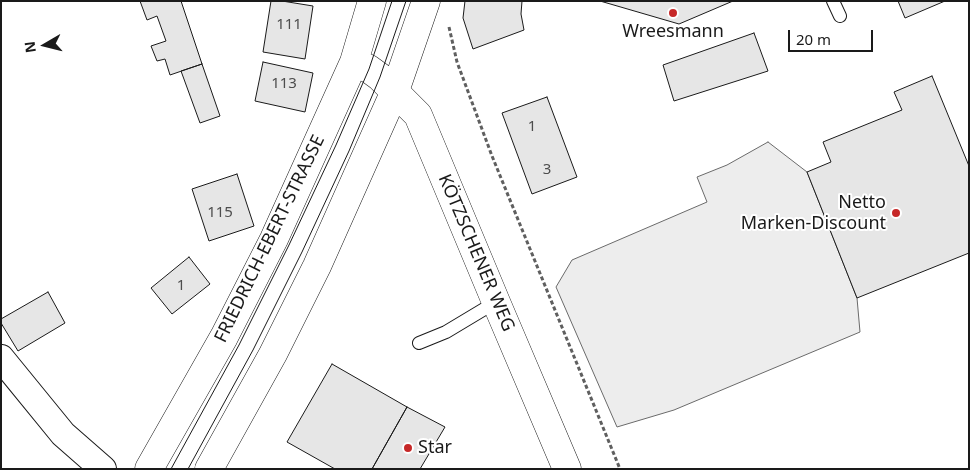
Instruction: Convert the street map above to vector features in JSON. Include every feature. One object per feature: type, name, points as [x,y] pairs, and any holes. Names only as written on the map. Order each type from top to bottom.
[{"type":"main road","name":"FRIEDRICH-EBERT-STRASSE","points":[[149,469],[224,337],[274,239],[354,62],[372,1]]},
{"type":"main road","points":[[209,469],[273,354],[317,266],[396,91],[426,1]]},
{"type":"main road","name":"KÖTZSCHENER WEG","points":[[354,62],[380,77],[418,115],[567,469]]},
{"type":"street","points":[[1,358],[63,434],[103,469]]},
{"type":"lane","points":[[833,1],[840,16]]},
{"type":"lane","points":[[419,343],[446,332],[496,302]]},
{"type":"path","points":[[448,26],[457,62],[492,156],[620,469]]},
{"type":"shaded area","points":[[768,142],[807,172],[857,298],[860,332],[674,410],[617,427],[556,287],[572,260],[707,202],[697,177],[727,165]]},
{"type":"building","points":[[140,1],[181,1],[202,64],[170,75],[165,59],[157,61],[151,46],[166,41],[157,16],[147,20]]},
{"type":"building","points":[[271,1],[313,6],[305,59],[263,52]]},
{"type":"building","points":[[465,1],[522,1],[521,14],[524,30],[473,49],[463,18]]},
{"type":"building","name":"Wreesmann","points":[[600,1],[733,1],[679,24]]},
{"type":"building","points":[[898,1],[945,1],[905,18]]},
{"type":"building","points":[[754,33],[768,71],[674,101],[663,65]]},
{"type":"building","points":[[263,62],[313,73],[305,112],[255,101]]},
{"type":"building","points":[[202,64],[220,116],[200,123],[181,71]]},
{"type":"building","name":"Netto Marken-Discount","points":[[932,76],[969,166],[969,253],[857,298],[807,172],[831,162],[823,142],[902,110],[894,92]]},
{"type":"building","points":[[547,97],[577,177],[532,194],[502,113]]},
{"type":"building","points":[[237,174],[254,226],[209,241],[192,189]]},
{"type":"building","points":[[189,257],[210,284],[172,314],[151,288]]},
{"type":"building","points":[[48,292],[65,323],[18,351],[1,323],[1,319]]},
{"type":"building","points":[[332,364],[407,407],[372,469],[335,469],[287,442]]},
{"type":"building","name":"Star","points":[[407,407],[445,427],[420,469],[372,469]]},
{"type":"tram line","points":[[171,469],[239,345],[289,245],[369,69],[392,1]]},
{"type":"tram line","points":[[188,469],[253,350],[302,252],[349,151],[380,77],[406,1]]},
{"type":"place","name":"Wreesmann","points":[[673,13]]},
{"type":"place","name":"Netto Marken-Discount","points":[[896,213]]},
{"type":"place","name":"Star","points":[[408,448]]}]
